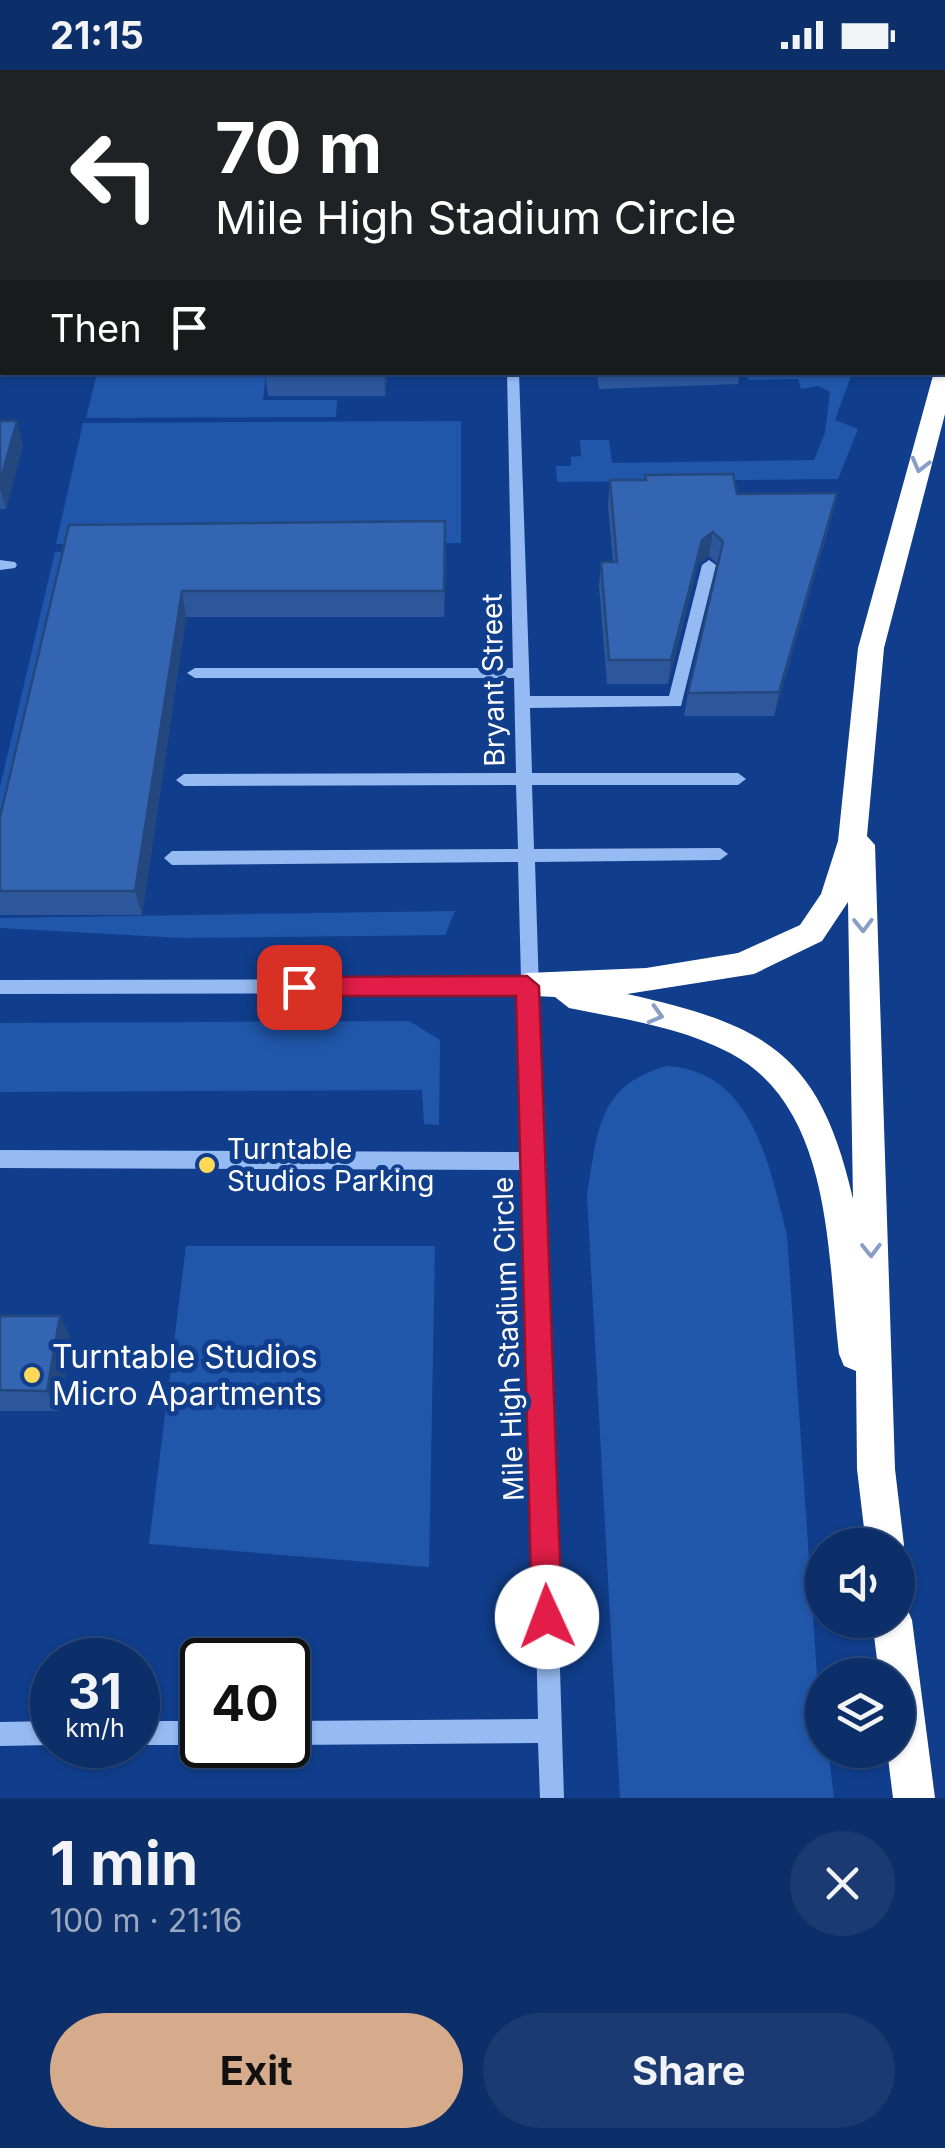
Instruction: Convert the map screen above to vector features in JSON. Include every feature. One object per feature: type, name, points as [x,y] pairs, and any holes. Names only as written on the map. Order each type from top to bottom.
[{"type":"highway","points":[[527,986],[646,981],[743,964],[811,933],[836,898],[852,842],[870,648],[944,375]]},
{"type":"highway","points":[[858,757],[876,1469],[882,1528]]},
{"type":"highway","points":[[527,986],[650,1012],[708,1030],[748,1049],[784,1073],[807,1109],[827,1162],[882,1528]]},
{"type":"highway","points":[[894,1638],[914,1798]]},
{"type":"street","name":"Bryant Street","points":[[513,375],[527,986]]},
{"type":"street","points":[[521,702],[675,702],[709,565]]},
{"type":"street","points":[[196,673],[520,673]]},
{"type":"street","points":[[184,780],[738,778]]},
{"type":"street","points":[[172,858],[720,854]]},
{"type":"street","points":[[0,987],[527,986]]},
{"type":"street","name":"Mile High Stadium Circle","points":[[527,986],[552,1798]]},
{"type":"street","points":[[0,1159],[532,1161]]},
{"type":"street","points":[[310,1733],[550,1731]]},
{"type":"street","points":[[0,1734],[30,1734]]},
{"type":"shaded area","points":[[97,375],[266,375],[263,400],[337,400],[336,417],[86,418]]},
{"type":"shaded area","points":[[747,375],[851,375],[835,420],[858,429],[838,479],[557,482],[556,466],[571,466],[571,457],[581,456],[580,440],[609,440],[612,463],[814,460],[825,433],[830,392],[818,386],[801,389],[798,379],[748,380]]},
{"type":"shaded area","points":[[461,421],[461,543],[56,544],[83,423]]},
{"type":"shaded area","points":[[55,552],[70,552],[0,863],[0,787]]},
{"type":"shaded area","points":[[455,911],[445,935],[182,938],[0,928],[0,918]]},
{"type":"shaded area","points":[[409,1021],[440,1040],[439,1125],[424,1124],[422,1090],[0,1092],[0,1023]]},
{"type":"shaded area","points":[[667,1066],[696,1072],[720,1085],[738,1103],[752,1126],[773,1180],[787,1235],[807,1528],[805,1638],[814,1638],[816,1658],[805,1658],[805,1768],[830,1768],[834,1798],[620,1798],[587,1196],[604,1114],[626,1086]]},
{"type":"shaded area","points":[[186,1246],[435,1246],[429,1567],[149,1544]]},
{"type":"building","points":[[0,421],[17,421],[0,482]]},
{"type":"building","points":[[733,474],[737,494],[837,493],[779,692],[688,693],[723,542],[713,532],[702,540],[671,660],[609,660],[601,562],[617,562],[610,480],[646,480],[645,475]]},
{"type":"building","points":[[445,521],[444,591],[182,591],[135,891],[0,891],[0,817],[69,525]]},
{"type":"building","points":[[0,1316],[60,1316],[47,1391],[0,1390]]},
{"type":"place","name":"Turntable Studios Parking","points":[[207,1165]]},
{"type":"place","name":"Turntable Studios Micro Apartments","points":[[32,1375]]},
{"type":"route","points":[[299,987],[527,986],[547,1617]]}]
